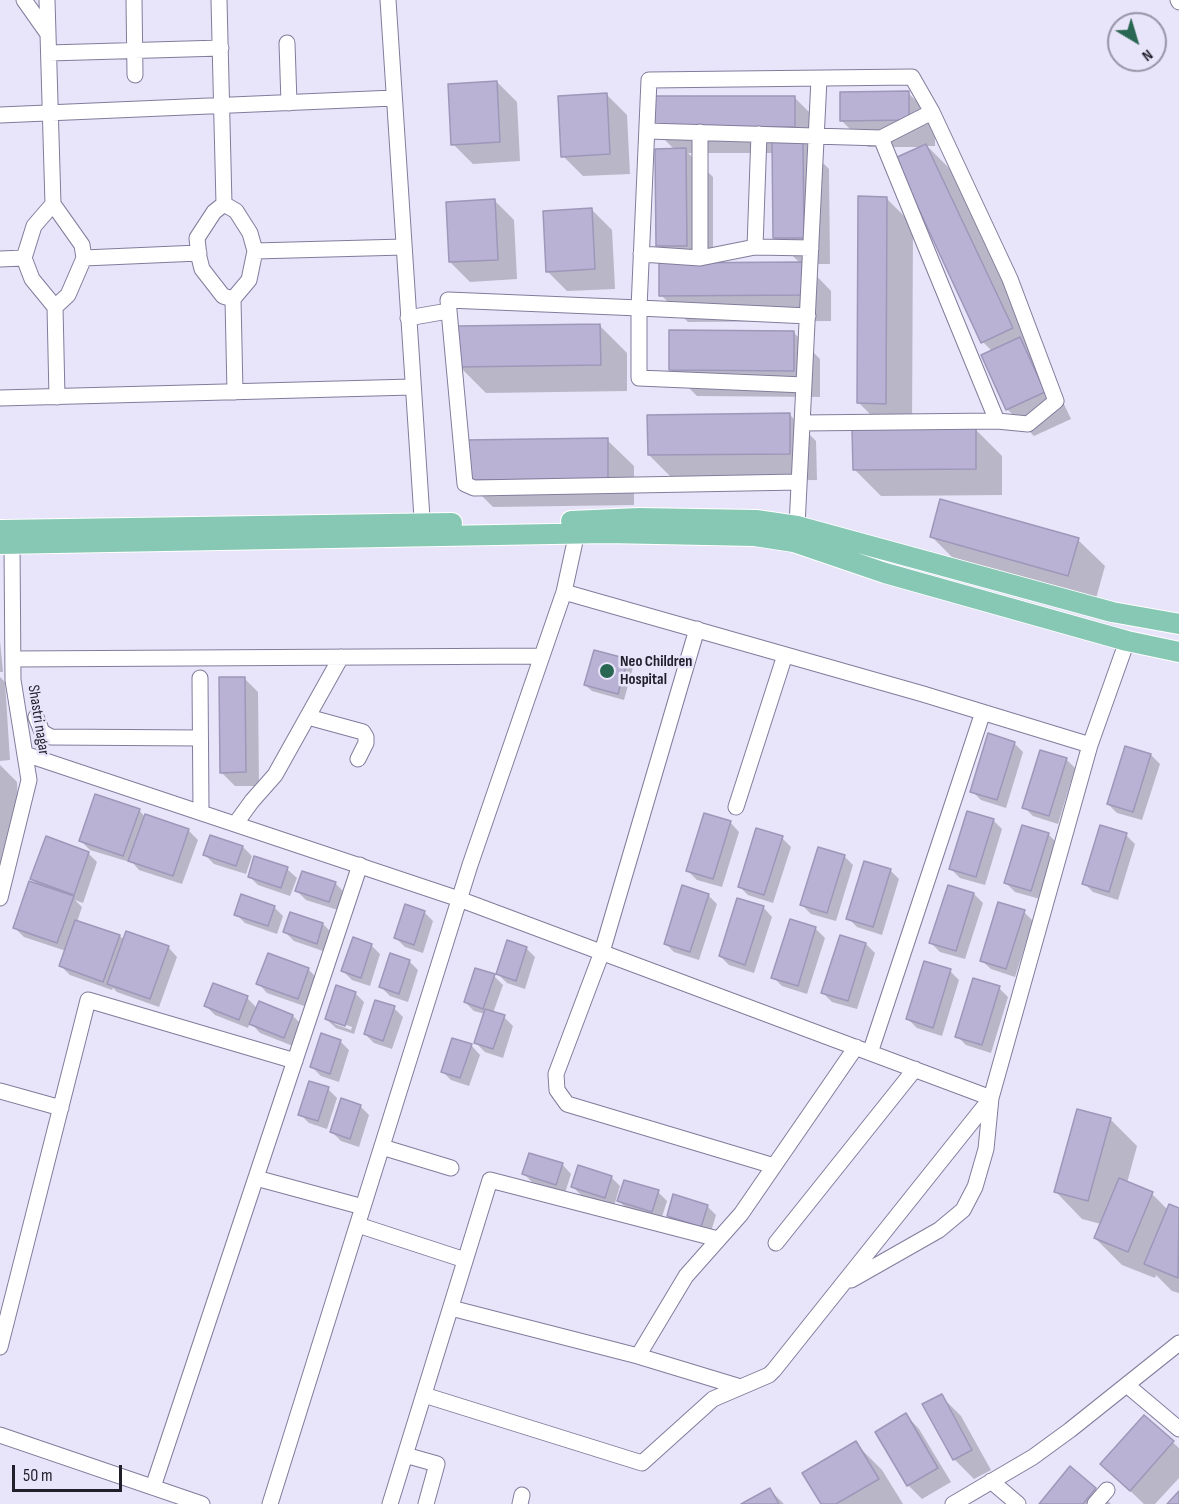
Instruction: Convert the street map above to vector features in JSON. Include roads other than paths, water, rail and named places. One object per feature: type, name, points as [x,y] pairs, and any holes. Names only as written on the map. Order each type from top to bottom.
[{"type":"main road","points":[[578,527],[639,518],[756,520],[797,526],[1113,612],[1179,624]]},
{"type":"main road","points":[[4,540],[578,527],[755,536],[794,542],[885,573],[1127,641],[1179,652]]},
{"type":"street","points":[[24,0],[48,34]]},
{"type":"street","points":[[47,0],[53,204],[82,245],[84,258],[68,295],[56,307]]},
{"type":"street","points":[[134,0],[135,75]]},
{"type":"street","points":[[219,0],[224,204]]},
{"type":"street","points":[[388,0],[422,529]]},
{"type":"street","points":[[287,44],[289,103]]},
{"type":"street","points":[[49,52],[136,52],[221,48]]},
{"type":"street","points":[[802,423],[997,421],[1028,424],[1056,401],[1010,279],[932,112],[912,77],[649,80],[639,308],[639,378],[804,385]]},
{"type":"street","points":[[797,526],[819,79]]},
{"type":"street","points":[[0,116],[394,98]]},
{"type":"street","points":[[647,131],[881,138],[932,112]]},
{"type":"street","points":[[700,132],[700,258]]},
{"type":"street","points":[[755,247],[759,134]]},
{"type":"street","points":[[881,138],[997,421]]},
{"type":"street","points":[[53,204],[34,226],[24,258],[32,279],[56,307],[57,397]]},
{"type":"street","points":[[224,204],[236,211],[250,232],[255,251],[249,280],[233,299],[235,392]]},
{"type":"street","points":[[224,204],[214,212],[198,238],[199,253],[202,269],[223,296],[233,299]]},
{"type":"street","points":[[255,251],[404,247]]},
{"type":"street","points":[[641,254],[700,258],[755,247],[811,248]]},
{"type":"street","points":[[84,258],[199,253]]},
{"type":"street","points":[[0,259],[24,258]]},
{"type":"street","points":[[799,482],[474,488],[465,484],[448,300],[808,316]]},
{"type":"street","points":[[408,318],[448,311]]},
{"type":"street","points":[[0,398],[412,387]]},
{"type":"street","points":[[270,1504],[459,899],[564,592],[578,527]]},
{"type":"street","name":"Shastri nagar","points":[[0,898],[29,780],[13,680],[4,540]]},
{"type":"street","points":[[564,592],[983,712],[1090,745]]},
{"type":"street","points":[[697,629],[602,952],[556,1074],[557,1090],[567,1104],[774,1166]]},
{"type":"street","points":[[842,1285],[939,1230],[963,1210],[975,1187],[986,1149],[991,1098],[1090,745],[1127,641]]},
{"type":"street","points":[[736,807],[785,655]]},
{"type":"street","points":[[13,659],[542,656]]},
{"type":"street","points":[[236,823],[275,775],[341,657]]},
{"type":"street","points":[[200,678],[201,811]]},
{"type":"street","points":[[638,1356],[686,1276],[741,1214],[774,1166],[863,1050],[983,712]]},
{"type":"street","points":[[36,717],[42,732],[51,736],[200,738]]},
{"type":"street","points":[[308,717],[363,732],[366,743],[358,759]]},
{"type":"street","points":[[25,754],[459,899],[991,1098]]},
{"type":"street","points":[[153,1487],[360,865]]},
{"type":"street","points":[[0,1347],[88,1000],[295,1061]]},
{"type":"street","points":[[776,1243],[915,1069]]},
{"type":"street","points":[[0,1091],[61,1108]]},
{"type":"street","points":[[424,1395],[636,1463],[647,1460],[713,1398],[737,1386],[769,1375],[991,1098]]},
{"type":"street","points":[[382,1148],[451,1168]]},
{"type":"street","points":[[256,1178],[363,1207]]},
{"type":"street","points":[[390,1504],[490,1180],[718,1239]]},
{"type":"street","points":[[358,1225],[465,1260]]},
{"type":"street","points":[[451,1308],[638,1356],[737,1386]]},
{"type":"street","points":[[953,1504],[1052,1444],[1128,1386],[1179,1343]]},
{"type":"street","points":[[1128,1386],[1179,1429]]},
{"type":"street","points":[[0,1435],[202,1504]]},
{"type":"street","points":[[405,1455],[437,1464],[426,1504]]},
{"type":"street","points":[[991,1481],[1018,1504]]},
{"type":"street","points":[[1095,1504],[1107,1490]]},
{"type":"place","name":"Neo Children Hospital","points":[[607,671]]}]
